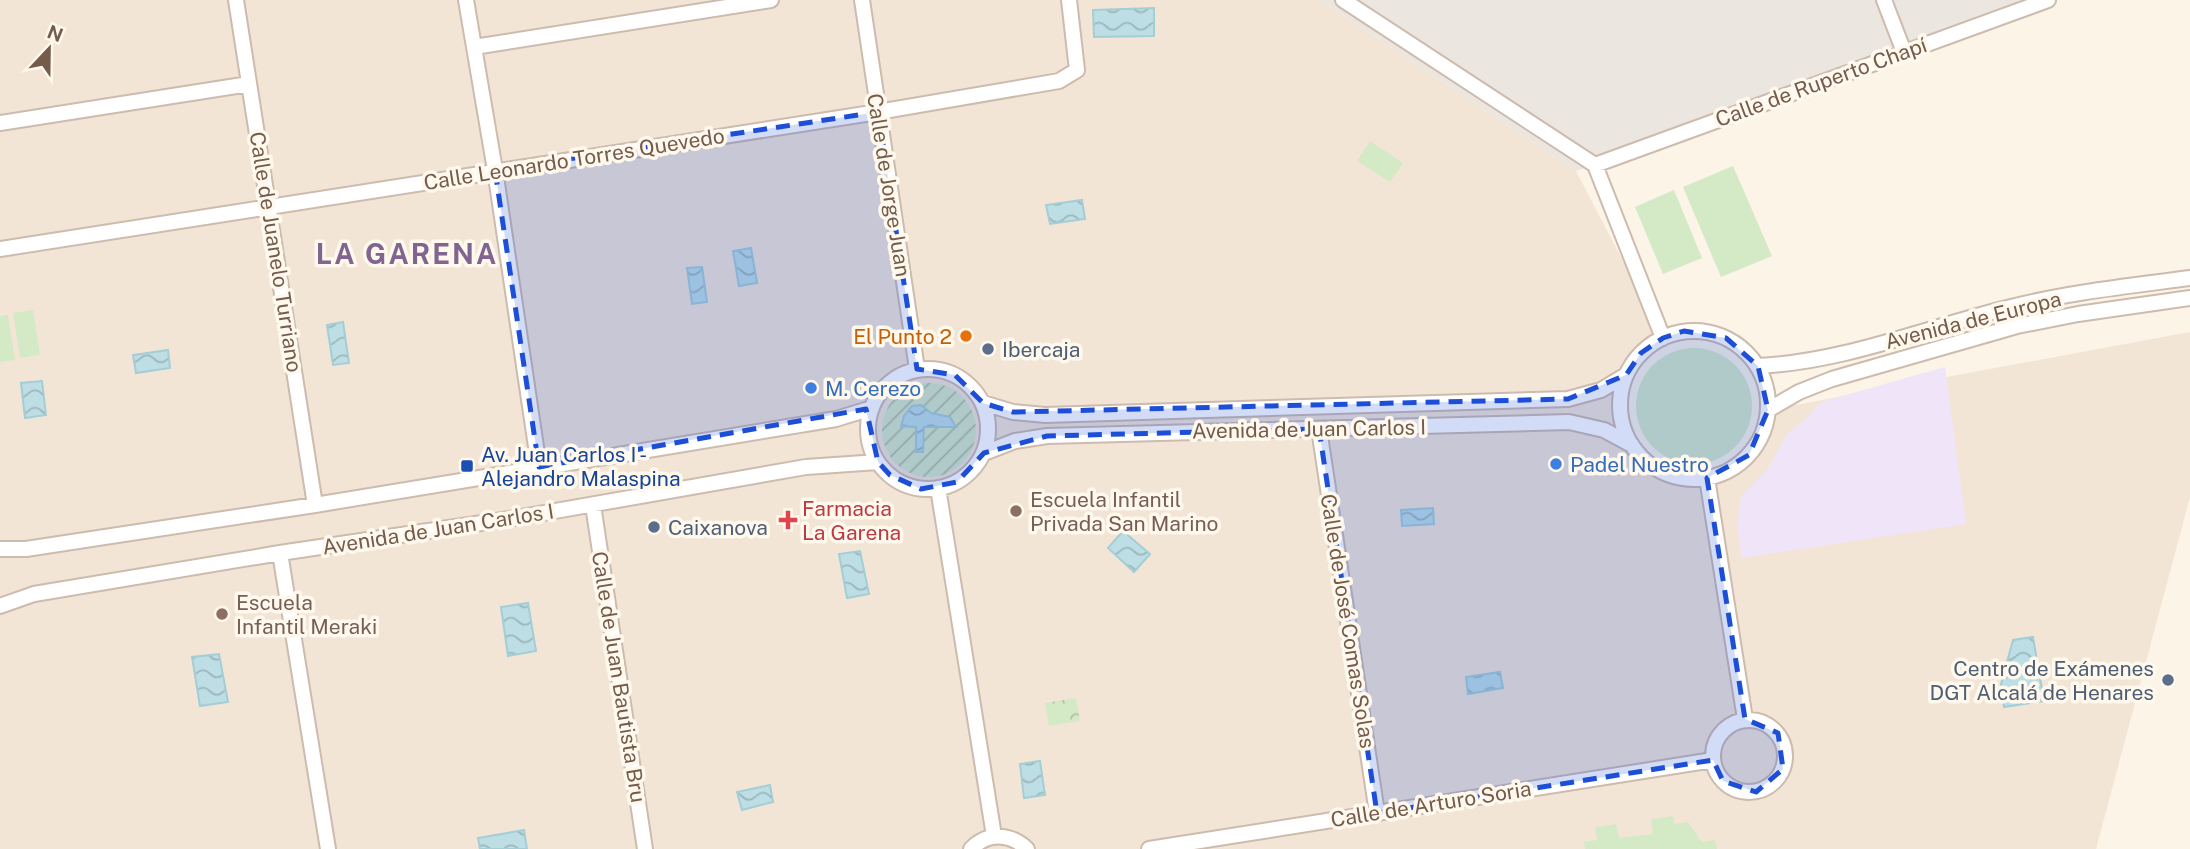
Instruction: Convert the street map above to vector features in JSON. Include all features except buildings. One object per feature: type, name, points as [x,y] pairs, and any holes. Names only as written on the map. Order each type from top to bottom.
[{"type":"street","name":"Calle de Juanelo Turriano","points":[[236,0],[315,505]]},
{"type":"street","points":[[467,0],[539,467]]},
{"type":"street","points":[[474,47],[771,0]]},
{"type":"street","name":"Calle de Jorge Juan","points":[[862,0],[917,369]]},
{"type":"street","name":"Calle Leonardo Torres Quevedo","points":[[0,249],[878,112],[1059,81],[1077,70],[1069,0]]},
{"type":"street","points":[[1343,0],[1595,165],[1663,338]]},
{"type":"street","points":[[1884,0],[1904,52]]},
{"type":"street","name":"Calle de Ruperto Chapí","points":[[1595,165],[2048,0]]},
{"type":"street","points":[[0,123],[249,84]]},
{"type":"street","name":"Avenida de Europa","points":[[1758,366],[1790,365],[1825,359],[2037,302],[2190,278]]},
{"type":"street","name":"Avenida de Europa","points":[[1769,410],[1832,379],[2017,326],[2190,298]]},
{"type":"street","points":[[1684,331],[1705,331],[1726,338],[1744,350],[1758,366],[1766,387],[1769,410],[1763,435],[1749,455],[1732,469],[1707,478],[1686,478],[1665,473],[1647,462],[1632,445],[1622,422],[1620,400],[1626,375],[1641,353],[1663,338],[1684,331]]},
{"type":"street","points":[[917,369],[937,369],[956,375],[972,386],[983,402],[988,419],[984,453],[973,470],[957,482],[938,488],[920,489],[904,484],[890,475],[878,462],[870,445],[868,426],[872,408],[882,390],[898,376],[917,369]]},
{"type":"street","name":"Avenida de Juan Carlos I","points":[[983,402],[1013,412],[1045,415],[1568,399],[1601,390],[1626,375]]},
{"type":"street","name":"Avenida de Juan Carlos I","points":[[0,549],[26,549],[315,505],[836,419],[872,408]]},
{"type":"street","name":"Avenida de Juan Carlos I","points":[[984,453],[1015,441],[1047,436],[1569,422],[1604,430],[1632,445]]},
{"type":"street","name":"Calle de José Comas Solas","points":[[1319,429],[1377,813]]},
{"type":"street","name":"Avenida de Juan Carlos I","points":[[0,606],[34,594],[280,553],[593,505],[806,467],[878,462]]},
{"type":"street","points":[[1707,478],[1745,719]]},
{"type":"street","points":[[938,488],[994,836]]},
{"type":"street","name":"Calle de Juan Bautista Bru","points":[[593,505],[645,849]]},
{"type":"street","points":[[280,553],[328,849]]},
{"type":"street","points":[[1745,719],[1769,725],[1778,733],[1784,744],[1786,757],[1777,780],[1756,792],[1744,792],[1723,781],[1716,772],[1713,760],[1713,749],[1724,729],[1745,719]]},
{"type":"street","name":"Calle de Arturo Soria","points":[[1149,849],[1713,760]]},
{"type":"street","points":[[971,849],[983,839],[994,836],[1017,840],[1027,849]]},
{"type":"highlighted area","points":[[878,112],[917,369],[955,375],[983,403],[1013,412],[1568,399],[1626,375],[1641,353],[1663,338],[1684,331],[1726,338],[1758,366],[1768,410],[1749,455],[1707,478],[1745,719],[1778,733],[1783,769],[1756,792],[1723,781],[1713,760],[1377,813],[1319,429],[1047,436],[984,453],[957,482],[921,489],[890,475],[878,462],[866,409],[539,467],[495,170]]},
{"type":"shaded area","points":[[0,0],[1320,0],[1576,171],[1663,338],[1641,353],[1626,375],[1620,399],[1622,422],[1632,445],[1647,462],[1665,473],[1686,478],[1707,478],[1731,469],[1749,455],[1763,434],[1768,410],[2190,332],[2190,497],[2096,849],[0,849]]},
{"type":"shaded area","points":[[1320,0],[2048,0],[1576,171]]},
{"type":"shaded area","points":[[1945,367],[1966,524],[1742,558],[1737,526],[1741,496],[1767,470],[1787,434],[1821,402]]},
{"type":"green space","points":[[1370,141],[1403,163],[1390,182],[1357,161]]},
{"type":"green space","points":[[1733,166],[1772,256],[1721,277],[1683,187]]},
{"type":"green space","points":[[1674,190],[1702,258],[1663,274],[1635,207]]},
{"type":"green space","points":[[33,310],[40,355],[20,358],[13,313]]},
{"type":"green space","points":[[8,315],[15,360],[0,362],[0,316]]},
{"type":"green space","points":[[1694,348],[1716,352],[1735,365],[1748,384],[1752,406],[1748,428],[1735,447],[1716,460],[1694,464],[1672,460],[1653,447],[1640,428],[1636,406],[1640,384],[1653,365],[1672,352]]},
{"type":"green space","points":[[929,383],[947,387],[962,397],[972,412],[976,430],[972,448],[962,463],[947,473],[929,477],[911,473],[896,463],[886,448],[882,430],[886,412],[896,397],[911,387]]},
{"type":"green space","points":[[1076,698],[1080,721],[1049,726],[1045,703]]},
{"type":"green space","points":[[1673,816],[1674,824],[1688,822],[1702,842],[1715,840],[1717,849],[1585,849],[1584,842],[1597,840],[1595,827],[1616,824],[1619,838],[1653,834],[1651,819]]},
{"type":"water","points":[[1154,8],[1154,36],[1094,37],[1093,10]]},
{"type":"water","points":[[1082,200],[1085,219],[1050,224],[1046,205]]},
{"type":"water","points":[[751,248],[757,283],[739,286],[733,251]]},
{"type":"water","points":[[702,267],[707,302],[692,304],[687,268]]},
{"type":"water","points":[[343,322],[349,363],[333,365],[327,325]]},
{"type":"water","points":[[168,350],[170,368],[136,373],[133,355]]},
{"type":"water","points":[[42,381],[46,415],[25,418],[21,383]]},
{"type":"water","points":[[921,405],[931,413],[950,417],[956,427],[924,427],[923,452],[916,452],[916,427],[901,426],[904,416],[912,406]]},
{"type":"water","points":[[1433,508],[1434,524],[1402,526],[1401,510]]},
{"type":"water","points":[[1123,531],[1150,554],[1134,572],[1108,548]]},
{"type":"water","points":[[860,551],[869,594],[847,598],[839,554]]},
{"type":"water","points":[[528,603],[536,651],[508,656],[501,607]]},
{"type":"water","points":[[2033,637],[2044,701],[2004,707],[2001,684],[2013,640]]},
{"type":"water","points":[[219,654],[228,702],[200,706],[192,657]]},
{"type":"water","points":[[1500,672],[1503,688],[1468,694],[1466,677]]},
{"type":"water","points":[[1040,761],[1045,795],[1024,798],[1020,764]]},
{"type":"water","points":[[770,785],[773,802],[742,810],[737,792]]},
{"type":"water","points":[[524,830],[527,849],[480,849],[478,838]]},
{"type":"place","name":"El Punto 2","points":[[966,336]]},
{"type":"place","name":"Ibercaja","points":[[988,349]]},
{"type":"place","name":"M. Cerezo","points":[[811,388]]},
{"type":"place","name":"Padel Nuestro","points":[[1556,464]]},
{"type":"place","name":"Av. Juan Carlos I - Alejandro Malaspina","points":[[467,466]]},
{"type":"place","name":"Escuela Infantil Privada San Marino","points":[[1016,511]]},
{"type":"place","name":"Farmacia La Garena","points":[[788,520]]},
{"type":"place","name":"Caixanova","points":[[654,527]]},
{"type":"place","name":"Escuela Infantil Meraki","points":[[222,614]]},
{"type":"place","name":"Centro de Exámenes DGT Alcalá de Henares","points":[[2168,680]]},
{"type":"district","name":"LA GARENA","points":[[407,253]]}]
